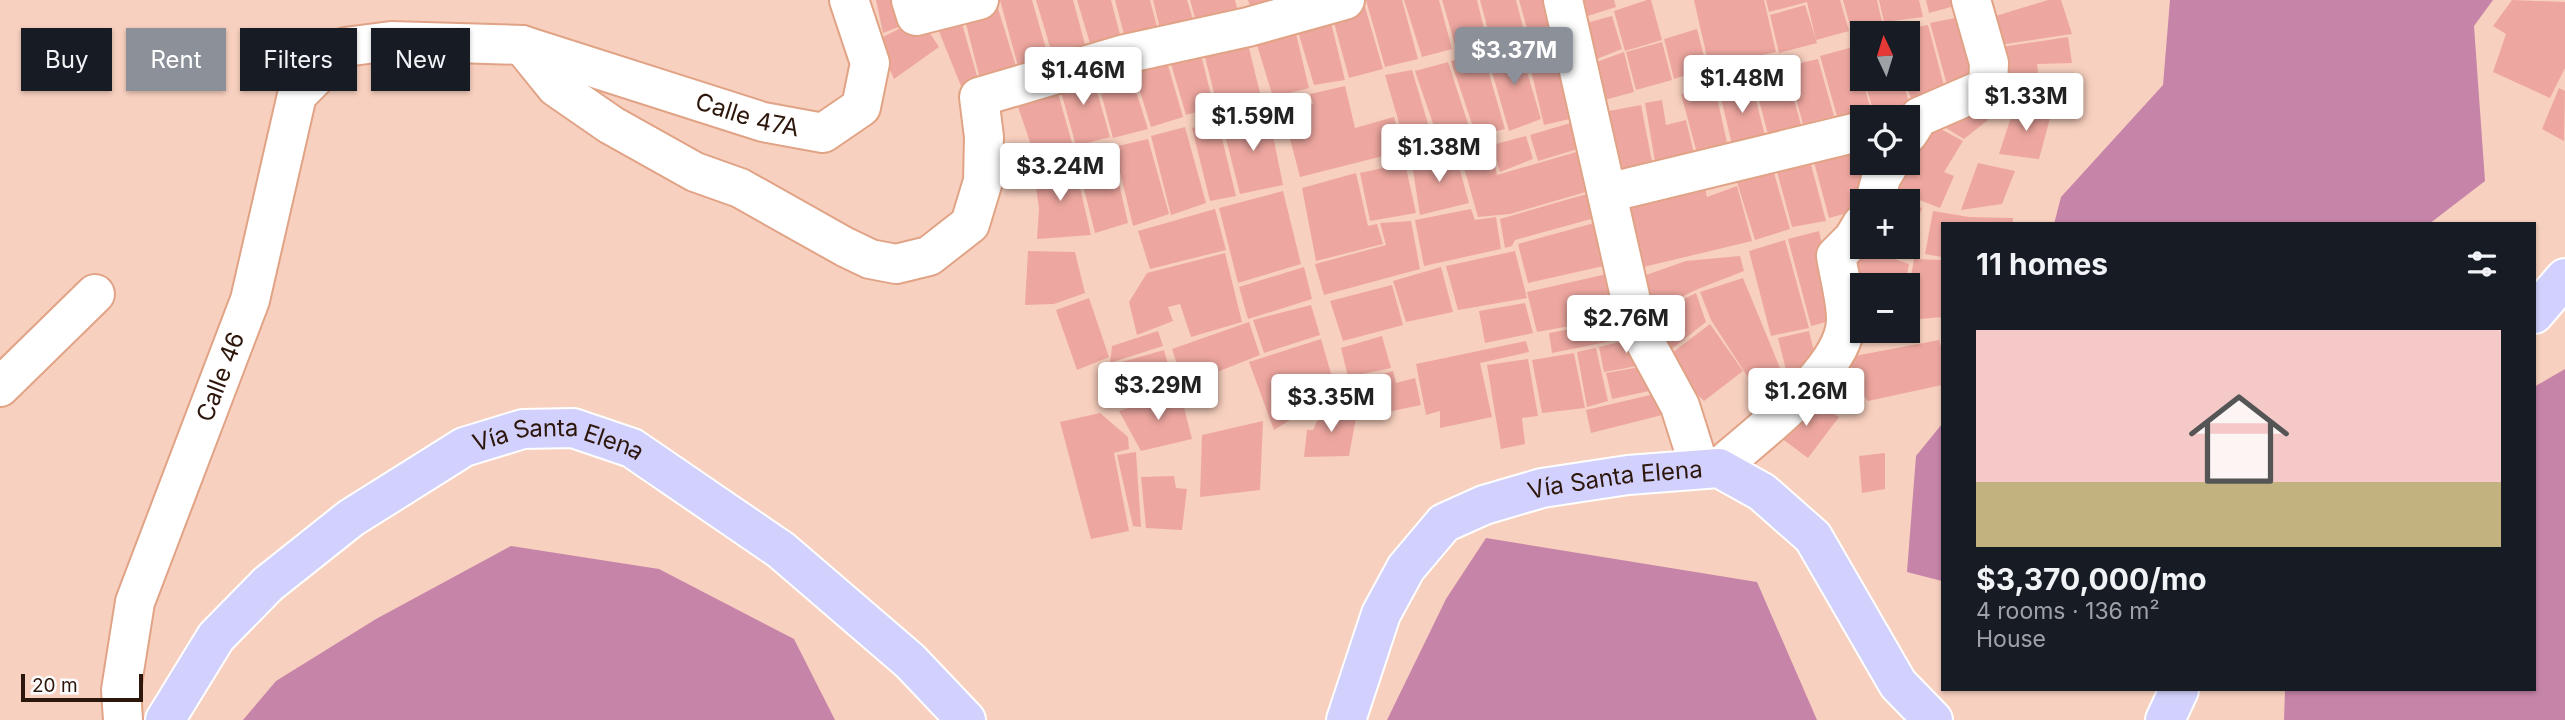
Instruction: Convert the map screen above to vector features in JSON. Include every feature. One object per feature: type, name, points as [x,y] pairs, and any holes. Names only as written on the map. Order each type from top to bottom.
[{"type":"main road","points":[[2536,312],[2565,278]]},
{"type":"main road","name":"Vía Santa Elena","points":[[165,720],[216,637],[268,584],[351,518],[464,447],[523,429],[573,428],[632,448],[781,550],[910,661],[966,720]]},
{"type":"main road","name":"Vía Santa Elena","points":[[1346,720],[1381,614],[1406,568],[1444,523],[1484,505],[1542,488],[1628,475],[1710,469],[1762,492],[1813,537],[1898,684],[1933,720]]},
{"type":"main road","points":[[2165,720],[2179,691]]},
{"type":"street","name":"Calle 47A","points":[[357,45],[391,41],[522,45],[763,122],[823,133],[862,107],[870,63],[849,0]]},
{"type":"street","points":[[911,0],[916,16],[979,0]]},
{"type":"street","points":[[522,45],[556,87],[611,125],[695,172],[740,188],[845,247],[870,259],[896,264],[929,256],[970,224],[982,181],[984,137],[979,97],[1125,54],[1248,27],[1345,0]]},
{"type":"street","points":[[1563,0],[1637,327],[1680,406],[1710,469],[1808,388],[1838,349],[1846,321],[1836,256],[1850,242]]},
{"type":"street","points":[[1920,119],[1988,87],[1989,63],[1971,0]]},
{"type":"street","name":"Calle 46","points":[[123,720],[121,690],[135,602],[250,300],[297,95],[301,91]]},
{"type":"street","points":[[1607,193],[1850,134]]},
{"type":"street","points":[[0,387],[95,294]]},
{"type":"shaded area","points":[[2170,0],[2493,0],[2474,26],[2485,181],[2432,222],[2055,222],[2061,197],[2163,85]]},
{"type":"shaded area","points":[[2565,369],[2565,720],[2284,720],[2285,691],[2536,691],[2536,386]]},
{"type":"shaded area","points":[[1941,425],[1941,581],[1907,572],[1916,456]]},
{"type":"shaded area","points":[[1486,538],[1757,582],[1817,720],[1387,720],[1446,599]]},
{"type":"shaded area","points":[[511,546],[659,569],[794,639],[835,720],[243,720],[276,681],[376,619]]},
{"type":"building","points":[[876,0],[905,0],[912,22],[883,33]]},
{"type":"building","points":[[1000,0],[1032,0],[1051,66],[1020,74]]},
{"type":"building","points":[[1036,0],[1073,0],[1089,59],[1056,67]]},
{"type":"building","points":[[1077,0],[1111,0],[1124,50],[1095,60]]},
{"type":"building","points":[[1115,0],[1150,0],[1161,42],[1128,50]]},
{"type":"building","points":[[1153,0],[1187,0],[1197,32],[1163,41]]},
{"type":"building","points":[[1190,0],[1235,0],[1240,19],[1199,32]]},
{"type":"building","points":[[1248,0],[1286,0],[1253,15]]},
{"type":"building","points":[[1363,0],[1383,69],[1349,78],[1330,8]]},
{"type":"building","points":[[1366,0],[1402,0],[1418,59],[1385,67]]},
{"type":"building","points":[[1404,0],[1439,0],[1452,49],[1422,57]]},
{"type":"building","points":[[1442,0],[1477,0],[1487,40],[1456,48]]},
{"type":"building","points":[[1480,0],[1516,0],[1524,31],[1491,41]]},
{"type":"building","points":[[1519,0],[1557,0],[1563,22],[1528,32]]},
{"type":"building","points":[[1573,0],[1614,0],[1616,7],[1578,19]]},
{"type":"building","points":[[1651,0],[1662,40],[1625,51],[1614,11]]},
{"type":"building","points":[[1694,0],[1764,0],[1776,52],[1709,66]]},
{"type":"building","points":[[1766,0],[1840,0],[1849,31],[1816,40],[1807,2],[1769,12]]},
{"type":"building","points":[[1843,0],[1877,0],[1882,21],[1850,21],[1850,26]]},
{"type":"building","points":[[1879,0],[1919,0],[1923,17],[1884,21]]},
{"type":"building","points":[[1926,0],[1961,0],[1962,4],[1929,13]]},
{"type":"building","points":[[2048,0],[2061,0],[2072,34],[1992,46],[1986,19]]},
{"type":"building","points":[[2512,0],[2565,2],[2565,68],[2550,98],[2493,72],[2506,34],[2493,26]]},
{"type":"building","points":[[996,2],[1018,73],[981,83],[963,12]]},
{"type":"building","points":[[1805,5],[1817,43],[1779,53],[1770,15]]},
{"type":"building","points":[[1328,10],[1345,80],[1314,85],[1294,18]]},
{"type":"building","points":[[1612,16],[1622,49],[1584,64],[1575,26]]},
{"type":"building","points":[[1965,16],[1982,87],[1950,96],[1930,23]]},
{"type":"building","points":[[960,17],[980,86],[963,91],[936,24]]},
{"type":"building","points":[[920,18],[939,47],[894,79],[877,40]]},
{"type":"building","points":[[1293,21],[1309,88],[1273,97],[1252,29]]},
{"type":"building","points":[[1928,25],[1947,97],[1913,105],[1909,91],[1920,91],[1920,27]]},
{"type":"building","points":[[1244,28],[1261,97],[1218,108],[1200,38]]},
{"type":"building","points":[[1697,29],[1707,68],[1674,79],[1664,39]]},
{"type":"building","points":[[1566,31],[1587,115],[1544,125],[1524,41]]},
{"type":"building","points":[[2068,37],[2072,63],[2037,64],[2040,90],[1998,93],[1995,48]]},
{"type":"building","points":[[1197,39],[1214,107],[1186,115],[1166,47]]},
{"type":"building","points":[[1662,42],[1672,80],[1636,90],[1626,52]]},
{"type":"building","points":[[1519,45],[1541,119],[1509,131],[1486,51]]},
{"type":"building","points":[[1163,48],[1183,117],[1151,127],[1130,59]]},
{"type":"building","points":[[1850,48],[1850,91],[1866,91],[1870,105],[1850,105],[1850,124],[1840,127],[1820,56]]},
{"type":"building","points":[[1624,52],[1634,92],[1597,102],[1588,65]]},
{"type":"building","points":[[1483,53],[1505,129],[1476,136],[1451,61]]},
{"type":"building","points":[[1818,59],[1834,116],[1803,124],[1787,66]]},
{"type":"building","points":[[1126,60],[1148,129],[1113,138],[1094,67]]},
{"type":"building","points":[[1448,62],[1472,136],[1440,144],[1415,71]]},
{"type":"building","points":[[1785,66],[1804,136],[1771,146],[1752,73]]},
{"type":"building","points":[[1090,67],[1110,137],[1076,146],[1057,77]]},
{"type":"building","points":[[1412,70],[1434,144],[1407,150],[1385,75]]},
{"type":"building","points":[[1750,76],[1767,144],[1734,153],[1718,85]]},
{"type":"building","points":[[1054,79],[1074,150],[1037,163],[1012,89]]},
{"type":"building","points":[[1714,84],[1730,156],[1700,164],[1681,94]]},
{"type":"building","points":[[1345,86],[1355,128],[1394,117],[1403,151],[1300,177],[1283,112],[1313,104],[1310,94]]},
{"type":"building","points":[[2559,88],[2565,91],[2564,141],[2542,129]]},
{"type":"building","points":[[1867,91],[1906,91],[1910,105],[1872,105]]},
{"type":"building","points":[[1662,100],[1666,125],[1686,120],[1697,166],[1657,173],[1645,103]]},
{"type":"building","points":[[1982,100],[1988,120],[1964,139],[1928,117]]},
{"type":"building","points":[[1641,105],[1654,172],[1614,185],[1598,113]]},
{"type":"building","points":[[2015,105],[2052,111],[2039,159],[1999,154]]},
{"type":"building","points":[[1268,111],[1283,185],[1240,194],[1222,123]]},
{"type":"building","points":[[1584,119],[1591,145],[1538,161],[1530,135]]},
{"type":"building","points":[[1924,120],[1963,141],[1944,172],[1954,176],[1940,208],[1920,200],[1920,189],[1886,187],[1897,175],[1920,175],[1920,127]]},
{"type":"building","points":[[1218,122],[1236,196],[1210,201],[1192,128]]},
{"type":"building","points":[[1185,127],[1206,203],[1171,215],[1151,136]]},
{"type":"building","points":[[1849,133],[1850,175],[1861,175],[1865,189],[1850,189],[1850,212],[1829,218],[1809,143]]},
{"type":"building","points":[[1526,136],[1533,159],[1500,172],[1492,145]]},
{"type":"building","points":[[1148,139],[1169,214],[1133,226],[1114,147]]},
{"type":"building","points":[[1489,142],[1497,175],[1583,150],[1596,189],[1510,214],[1478,217],[1459,150]]},
{"type":"building","points":[[1805,142],[1826,221],[1792,227],[1772,153]]},
{"type":"building","points":[[1111,149],[1128,223],[1095,233],[1077,161]]},
{"type":"building","points":[[1455,152],[1469,203],[1420,215],[1412,164]]},
{"type":"building","points":[[1768,152],[1790,229],[1755,240],[1731,163]]},
{"type":"building","points":[[1074,162],[1091,235],[1037,239],[1039,209],[1034,172]]},
{"type":"building","points":[[1405,163],[1416,213],[1370,221],[1360,173]]},
{"type":"building","points":[[1978,163],[2015,171],[2002,204],[1961,210]]},
{"type":"building","points":[[1701,170],[1707,197],[1737,186],[1752,241],[1631,270],[1618,194]]},
{"type":"building","points":[[1356,173],[1368,226],[1377,224],[1383,244],[1316,261],[1302,188]]},
{"type":"building","points":[[1283,191],[1301,264],[1238,283],[1219,208]]},
{"type":"building","points":[[1597,191],[1602,216],[1515,240],[1512,246],[1505,248],[1500,219]]},
{"type":"building","points":[[1215,209],[1226,250],[1150,269],[1138,231]]},
{"type":"building","points":[[1471,209],[1475,220],[1496,217],[1501,249],[1424,266],[1415,220]]},
{"type":"building","points":[[1933,211],[1969,217],[2013,218],[2013,222],[1941,222],[1941,257],[1925,254]]},
{"type":"building","points":[[1609,219],[1617,263],[1528,283],[1518,244]]},
{"type":"building","points":[[1411,221],[1420,269],[1324,295],[1315,264],[1386,245],[1380,223]]},
{"type":"building","points":[[1819,231],[1838,319],[1811,326],[1788,239]]},
{"type":"building","points":[[1785,240],[1809,328],[1771,336],[1749,251]]},
{"type":"building","points":[[1028,251],[1075,252],[1085,293],[1054,304],[1025,305]]},
{"type":"building","points":[[1515,251],[1527,298],[1458,310],[1446,266]]},
{"type":"building","points":[[1225,253],[1242,322],[1191,337],[1180,304],[1168,307],[1173,321],[1137,335],[1129,302],[1147,273]]},
{"type":"building","points":[[1740,256],[1744,271],[1698,289],[1640,317],[1626,282],[1686,261]]},
{"type":"building","points":[[1856,259],[1894,259],[1909,264],[1907,273],[1854,273]]},
{"type":"building","points":[[1914,259],[1941,260],[1941,317],[1920,319],[1920,273],[1912,273]]},
{"type":"building","points":[[1304,267],[1312,299],[1248,319],[1239,287]]},
{"type":"building","points":[[1441,267],[1453,312],[1406,322],[1393,281]]},
{"type":"building","points":[[1616,272],[1626,316],[1537,332],[1527,292]]},
{"type":"building","points":[[1743,278],[1780,368],[1751,382],[1711,320],[1700,292]]},
{"type":"building","points":[[1392,285],[1403,325],[1343,341],[1330,301]]},
{"type":"building","points":[[1696,293],[1706,322],[1660,358],[1643,319]]},
{"type":"building","points":[[1089,298],[1109,357],[1077,370],[1056,310]]},
{"type":"building","points":[[1525,303],[1533,333],[1485,343],[1479,311]]},
{"type":"building","points":[[1311,305],[1320,335],[1264,353],[1253,320]]},
{"type":"building","points":[[1624,319],[1626,338],[1552,353],[1549,333]]},
{"type":"building","points":[[1249,322],[1260,355],[1184,385],[1172,349]]},
{"type":"building","points":[[1710,324],[1743,371],[1704,401],[1663,360]]},
{"type":"building","points":[[1158,331],[1163,346],[1110,363],[1112,346]]},
{"type":"building","points":[[1809,331],[1816,360],[1787,374],[1778,338]]},
{"type":"building","points":[[1382,336],[1391,368],[1348,377],[1341,348]]},
{"type":"building","points":[[1644,336],[1654,363],[1604,372],[1599,347]]},
{"type":"building","points":[[1321,339],[1332,377],[1313,385],[1319,402],[1274,430],[1249,362]]},
{"type":"building","points":[[1939,340],[1941,385],[1868,401],[1859,390],[1849,357]]},
{"type":"building","points":[[1526,341],[1529,352],[1480,363],[1492,417],[1440,428],[1440,411],[1426,415],[1416,364]]},
{"type":"building","points":[[1596,348],[1608,401],[1587,407],[1577,352]]},
{"type":"building","points":[[1164,350],[1175,389],[1115,407],[1104,367]]},
{"type":"building","points":[[1574,353],[1585,408],[1542,413],[1532,360]]},
{"type":"building","points":[[1528,359],[1538,416],[1522,418],[1525,444],[1501,449],[1487,365]]},
{"type":"building","points":[[1657,364],[1663,388],[1612,399],[1606,373]]},
{"type":"building","points":[[1393,371],[1396,383],[1415,378],[1421,405],[1363,417],[1357,381]]},
{"type":"building","points":[[1180,392],[1192,439],[1141,451],[1119,411]]},
{"type":"building","points":[[1663,392],[1670,413],[1591,433],[1586,410]]},
{"type":"building","points":[[1816,402],[1839,417],[1808,458],[1769,429]]},
{"type":"building","points":[[1324,407],[1357,412],[1349,456],[1304,457],[1307,430],[1313,430]]},
{"type":"building","points":[[1100,413],[1128,437],[1129,449],[1114,453],[1129,531],[1091,539],[1060,422]]},
{"type":"building","points":[[1263,421],[1260,490],[1200,497],[1202,435]]},
{"type":"building","points":[[1136,452],[1141,527],[1133,526],[1117,455]]},
{"type":"building","points":[[1885,453],[1885,489],[1862,493],[1859,456]]},
{"type":"building","points":[[1174,476],[1176,488],[1187,489],[1182,530],[1146,528],[1141,477]]}]
